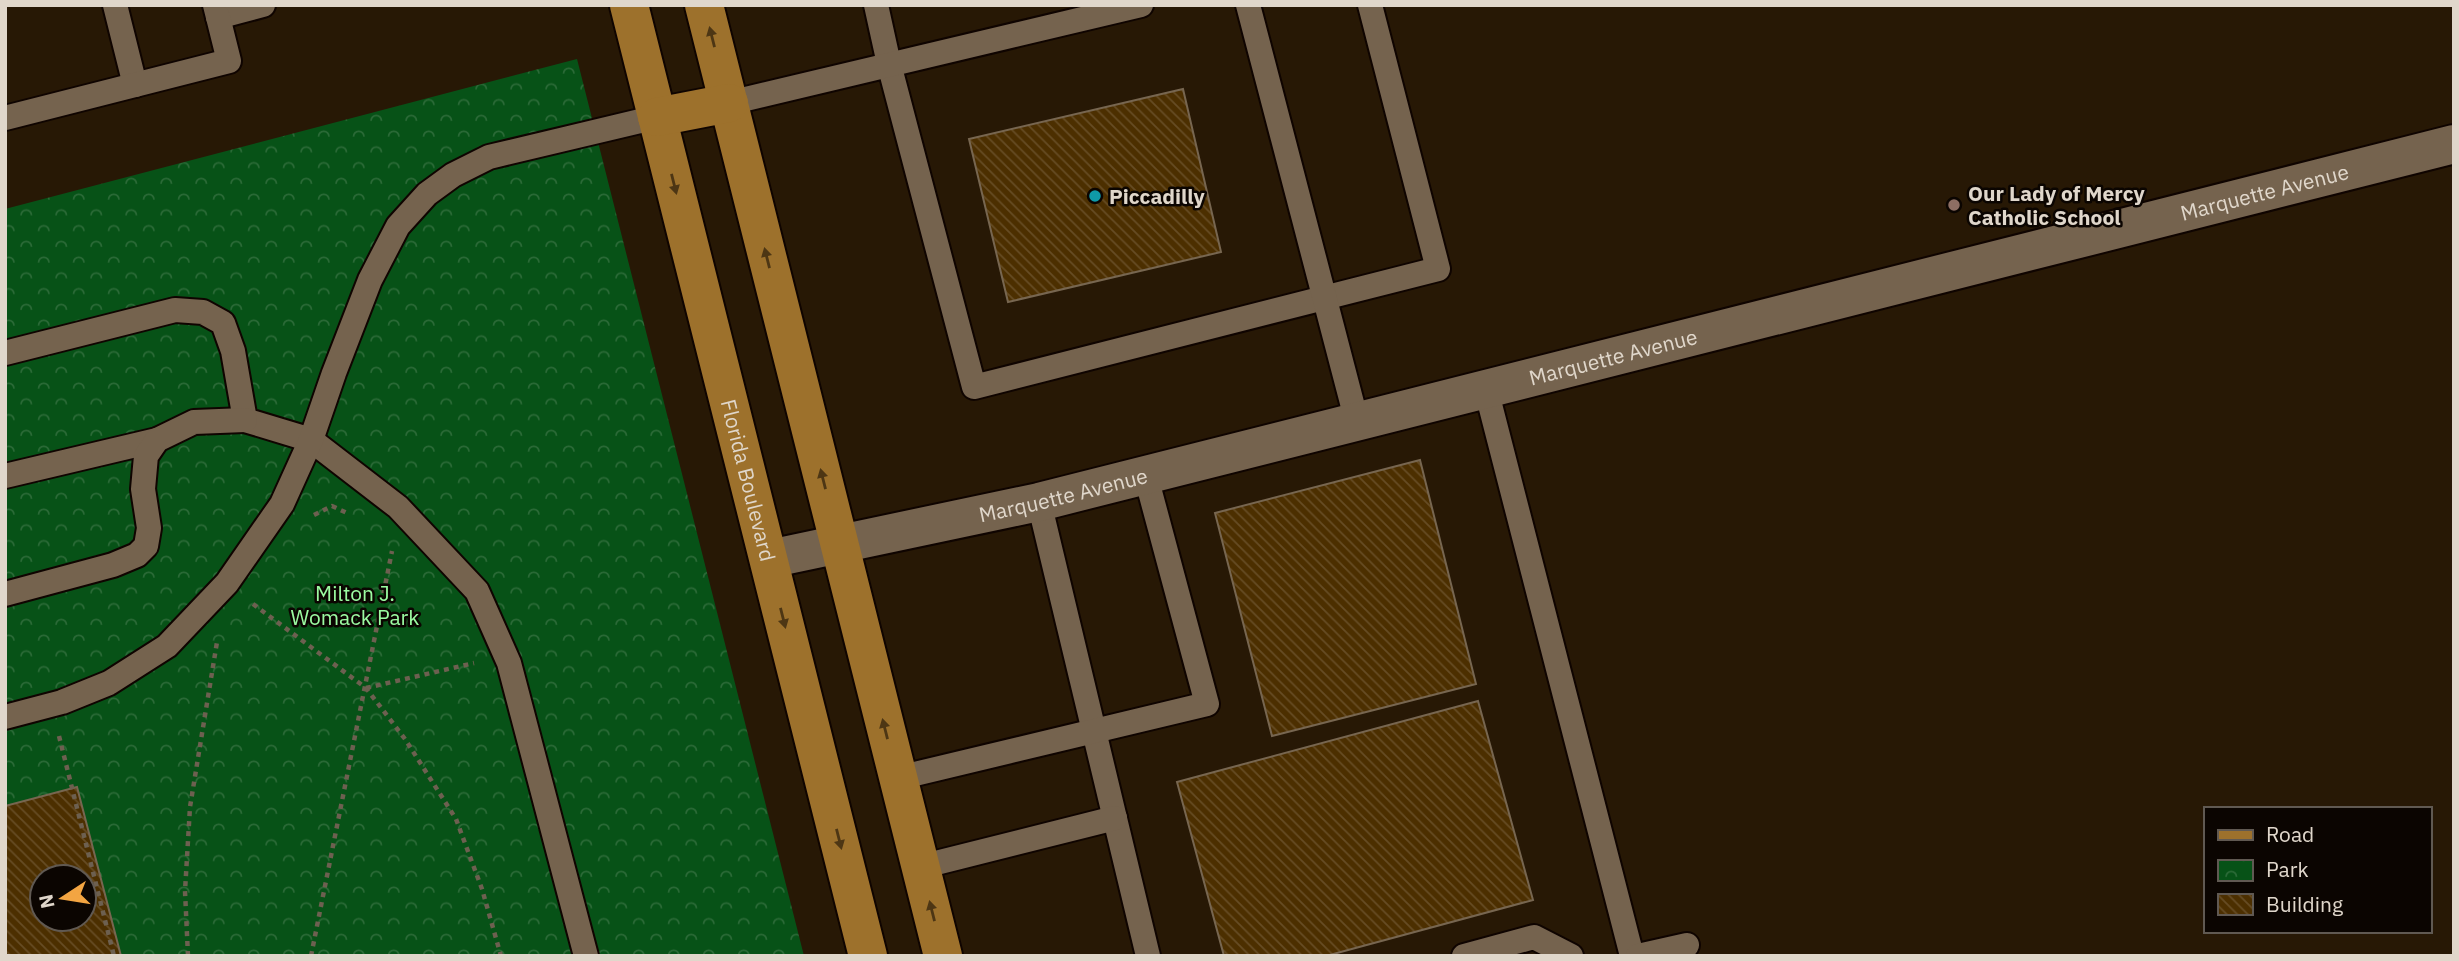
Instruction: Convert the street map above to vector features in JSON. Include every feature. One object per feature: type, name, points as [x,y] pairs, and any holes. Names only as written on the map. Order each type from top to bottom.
[{"type":"main road","name":"Florida Boulevard","points":[[629,5],[868,956]]},
{"type":"main road","points":[[704,5],[943,956]]},
{"type":"main road","points":[[657,117],[729,103]]},
{"type":"street","name":"Marquette Avenue","points":[[769,559],[1040,502],[1145,473],[1357,422],[2454,144]]},
{"type":"lane","points":[[115,5],[135,85]]},
{"type":"lane","points":[[5,118],[229,61],[216,11],[263,5]]},
{"type":"lane","points":[[876,5],[974,387],[1438,269],[1370,5]]},
{"type":"lane","points":[[729,103],[1141,5]]},
{"type":"lane","points":[[1248,5],[1357,422]]},
{"type":"lane","points":[[5,717],[62,702],[109,683],[167,646],[227,583],[282,504],[311,440],[370,280],[398,226],[427,194],[453,175],[489,157],[657,117]]},
{"type":"lane","points":[[5,353],[175,310],[203,313],[223,323],[233,351],[244,420]]},
{"type":"lane","points":[[1486,389],[1635,956],[1686,945]]},
{"type":"lane","points":[[5,476],[157,440],[194,422],[244,420],[311,440],[398,507],[477,591],[509,663],[586,956]]},
{"type":"lane","points":[[5,594],[113,565],[137,555],[146,546],[149,528],[143,489],[146,456],[157,440]]},
{"type":"lane","points":[[898,778],[1207,704],[1145,473]]},
{"type":"lane","points":[[1040,502],[1148,956]]},
{"type":"lane","points":[[920,867],[1115,818]]},
{"type":"lane","points":[[1464,956],[1534,937],[1571,956]]},
{"type":"path","points":[[303,520],[332,506],[357,516]]},
{"type":"path","points":[[311,956],[393,545]]},
{"type":"path","points":[[245,598],[366,688],[405,739],[456,819],[482,889],[501,956]]},
{"type":"path","points":[[188,956],[185,891],[190,807],[219,634],[208,642]]},
{"type":"path","points":[[366,688],[506,656]]},
{"type":"path","points":[[57,729],[114,956]]},
{"type":"green space","name":"Milton J. Womack Park","points":[[577,59],[804,956],[5,956],[5,209]]},
{"type":"building","name":"Piccadilly","points":[[1183,89],[1221,252],[1008,302],[969,139]]},
{"type":"building","points":[[1420,460],[1476,684],[1272,736],[1215,513]]},
{"type":"building","points":[[1478,701],[1533,900],[1326,956],[1224,956],[1177,782]]},
{"type":"building","points":[[77,787],[97,863],[28,863],[28,933],[98,933],[98,868],[121,956],[5,956],[5,806]]},
{"type":"place","name":"Piccadilly","points":[[1095,196]]},
{"type":"place","name":"Our Lady of Mercy Catholic School","points":[[1954,205]]}]
